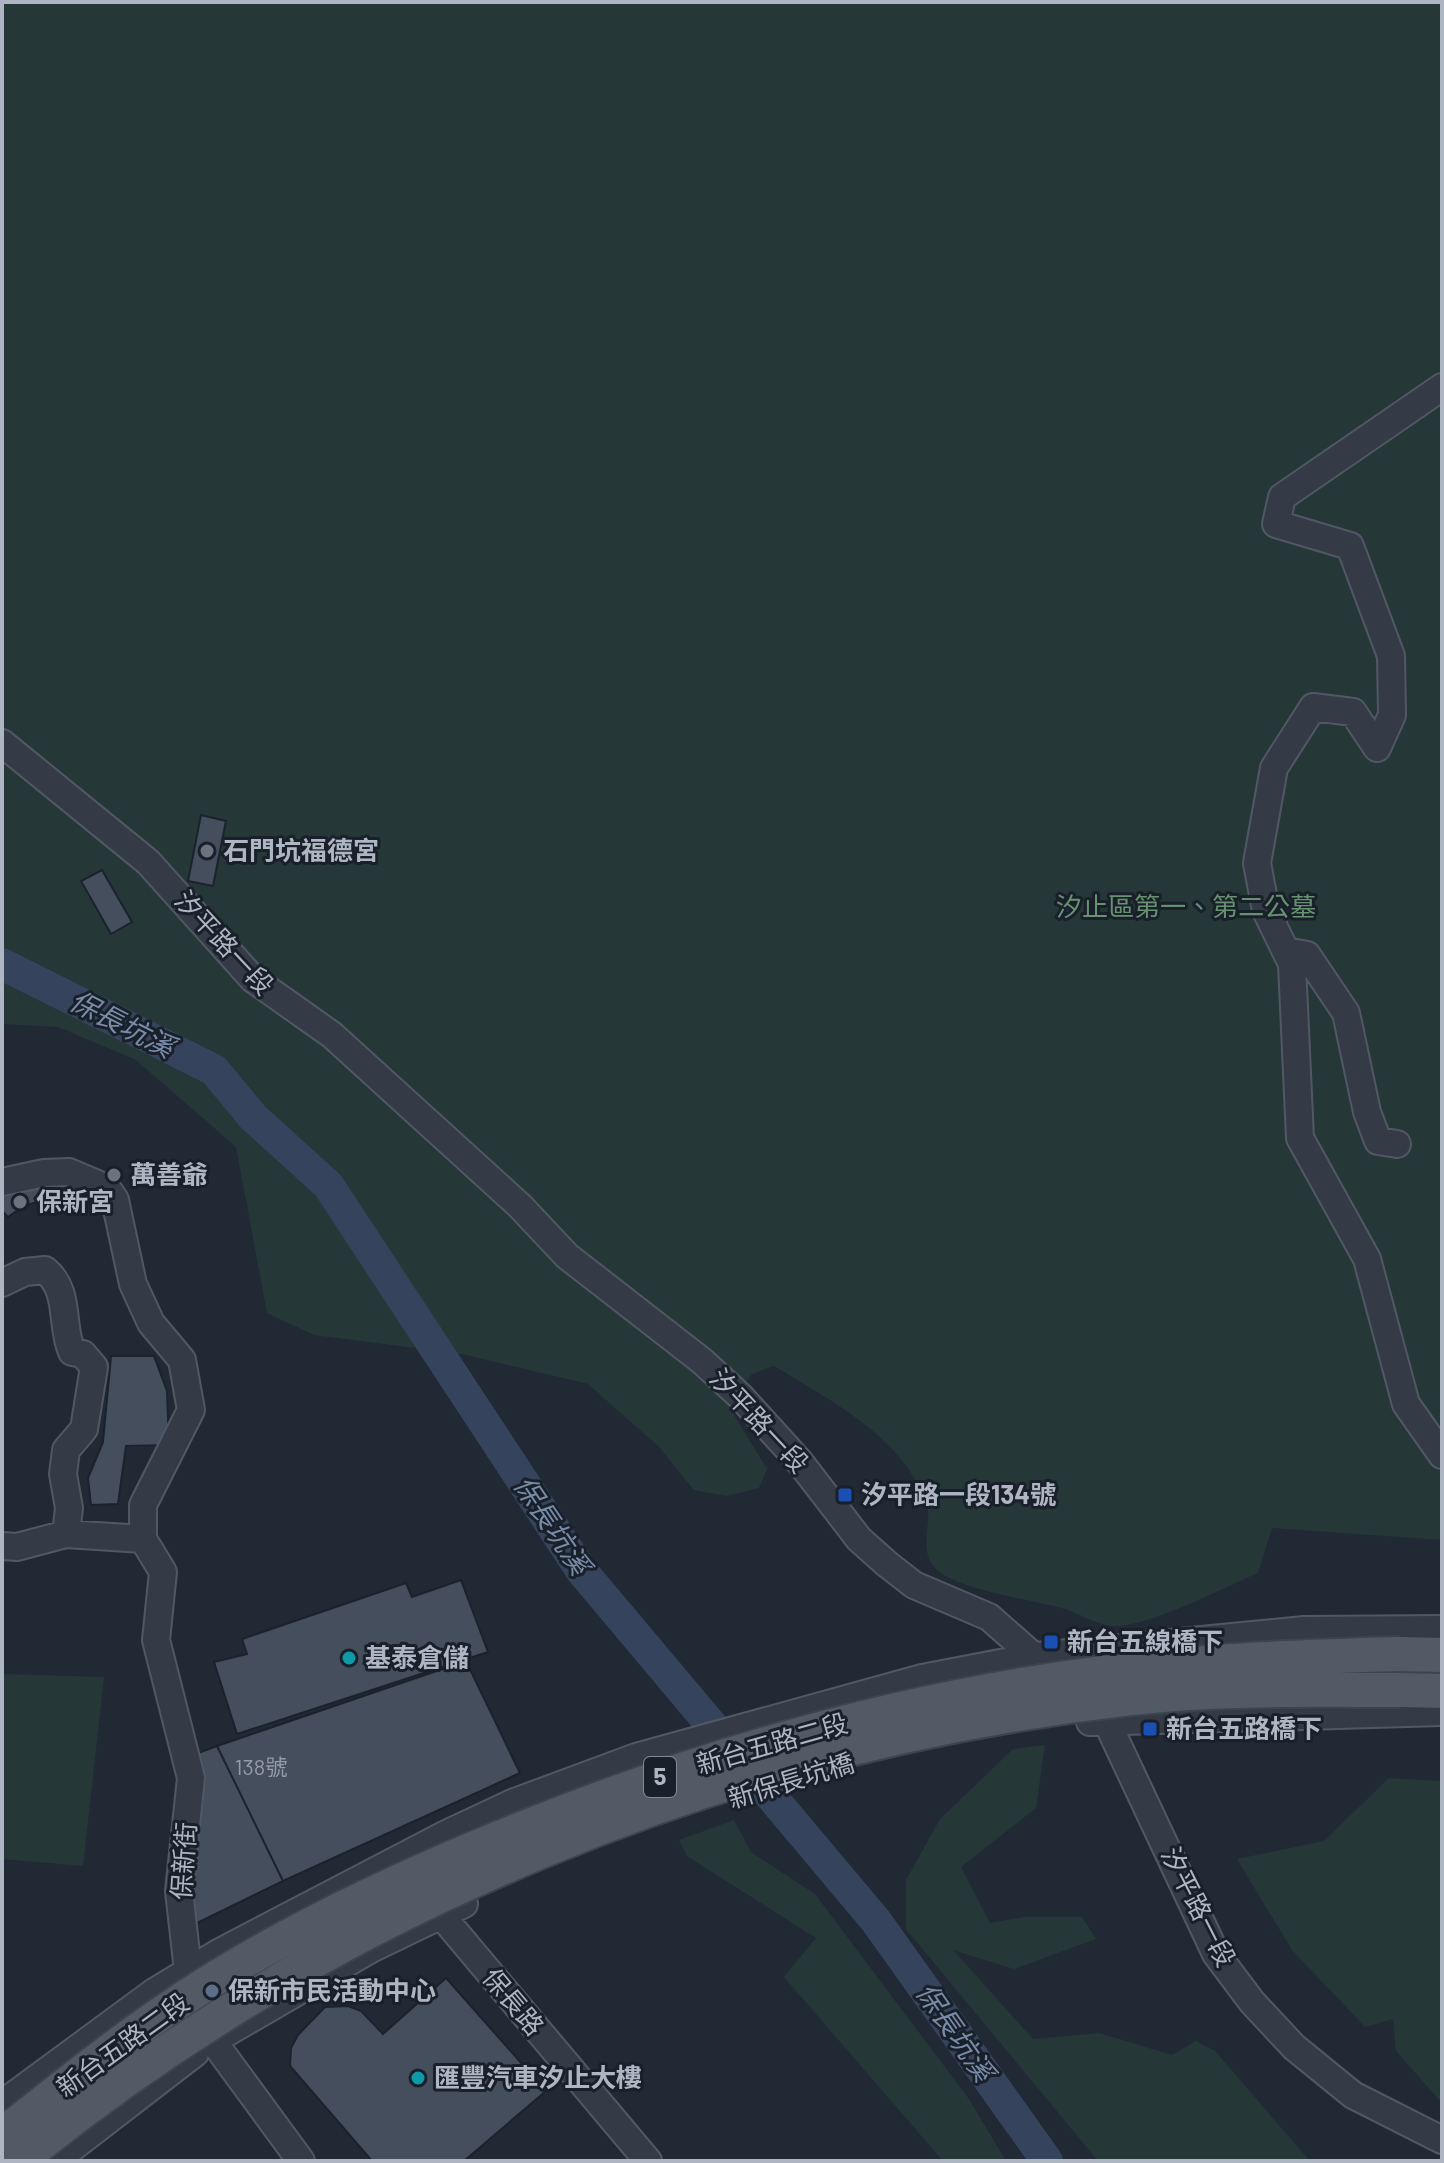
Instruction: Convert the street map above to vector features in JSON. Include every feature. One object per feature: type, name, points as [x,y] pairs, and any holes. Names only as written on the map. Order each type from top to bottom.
[{"type":"main road","name":"新台五路二段","points":[[2,2135],[171,2006],[295,1935],[443,1862],[633,1786],[839,1723],[976,1693],[1187,1664],[1400,1654],[1442,1655]]},
{"type":"main road","name":"新台五路二段","points":[[19,2161],[181,2040],[288,1974],[538,1852],[656,1805],[937,1729],[1130,1698],[1287,1690],[1442,1691]]},
{"type":"street","points":[[1442,387],[1282,497],[1276,524],[1350,546],[1391,656],[1392,715],[1377,748],[1353,712],[1313,707],[1274,768],[1257,863],[1266,911],[1292,964],[1300,1138],[1367,1259],[1406,1404],[1442,1455]]},
{"type":"street","name":"汐平路一段","points":[[2,743],[148,862],[253,979],[332,1035],[520,1206],[567,1256],[732,1388],[799,1461],[859,1539],[887,1564],[914,1585],[989,1617],[1037,1656],[1106,1720],[1216,1954],[1252,2002],[1294,2047],[1353,2095],[1442,2140]]},
{"type":"street","points":[[1286,951],[1307,955],[1332,988],[1346,1013],[1378,1141],[1397,1144]]},
{"type":"street","points":[[2,1182],[44,1173],[69,1172],[107,1188],[115,1200],[133,1284],[151,1323],[182,1360],[191,1410],[143,1505],[143,1539],[66,1534],[17,1547],[2,1546]]},
{"type":"street","points":[[2,1283],[25,1272],[45,1270],[55,1277],[64,1299],[66,1337],[72,1352],[83,1354],[94,1367],[84,1429],[66,1450],[63,1474],[69,1508],[66,1534]]},
{"type":"street","name":"保新街","points":[[143,1539],[163,1572],[156,1640],[191,1778],[179,1891],[188,1971],[213,2041],[301,2161]]},
{"type":"street","points":[[2,2104],[188,1971],[446,1834],[512,1803],[636,1757],[922,1678],[1037,1656],[1304,1630],[1442,1629]]},
{"type":"street","name":"新保長坑橋","points":[[55,2161],[213,2041],[371,1949],[545,1867],[716,1804],[861,1760],[1045,1726],[1106,1720],[1442,1712]]},
{"type":"street","name":"保長路","points":[[441,1915],[648,2161]]},
{"type":"green space","name":"汐止區第一、第二公墓","points":[[2,2],[1442,2],[1442,1540],[1272,1528],[1258,1573],[1168,1613],[1131,1624],[1110,1626],[1065,1609],[962,1583],[937,1570],[926,1545],[926,1501],[899,1457],[862,1422],[774,1366],[752,1374],[728,1405],[767,1469],[759,1488],[726,1496],[694,1490],[659,1447],[588,1384],[462,1354],[314,1335],[267,1313],[236,1147],[136,1060],[58,1027],[2,1024]]},
{"type":"green space","points":[[2,1674],[104,1677],[83,1866],[2,1859]]},
{"type":"green space","points":[[1045,1745],[1036,1808],[961,1867],[990,1923],[1024,1917],[1082,1917],[1096,1939],[1014,1969],[953,1950],[1033,2039],[1099,2033],[1172,2055],[1196,2041],[1215,2051],[1310,2161],[1098,2161],[906,1929],[906,1880],[940,1819],[1013,1749]]},
{"type":"green space","points":[[1389,1778],[1442,1781],[1442,2103],[1396,2051],[1393,2019],[1365,2027],[1292,1950],[1237,1859],[1324,1841]]},
{"type":"green space","points":[[734,1820],[751,1852],[815,1894],[969,2099],[1006,2161],[943,2161],[784,1977],[816,1938],[687,1856],[679,1840]]},
{"type":"building","name":"石門坑福德宮","points":[[201,815],[226,821],[213,886],[188,881]]},
{"type":"building","points":[[102,870],[132,922],[111,934],[81,881]]},
{"type":"building","name":"保新宮","points":[[51,1179],[54,1197],[24,1206],[8,1217],[2,1211],[2,1197],[11,1188]]},
{"type":"building","points":[[111,1356],[154,1356],[167,1391],[169,1445],[126,1446],[118,1504],[91,1505],[88,1478],[103,1442]]},
{"type":"building","name":"基泰倉儲","points":[[461,1580],[488,1652],[237,1734],[214,1662],[247,1654],[242,1639],[406,1583],[412,1597]]},
{"type":"building","points":[[466,1661],[520,1773],[283,1881],[217,1746]]},
{"type":"building","points":[[217,1746],[283,1881],[191,1926],[186,1887],[198,1753]]},
{"type":"building","name":"匯豐汽車汐止大樓","points":[[446,1978],[546,2091],[464,2161],[372,2161],[290,2066],[291,2048],[298,2035],[325,2007],[348,2006],[361,2011],[383,2034]]},
{"type":"waterway","name":"保長坑溪","points":[[2,964],[214,1070],[253,1117],[328,1185],[581,1570],[876,1921],[1047,2161]]},
{"type":"place","name":"石門坑福德宮","points":[[207,851]]},
{"type":"place","name":"萬善爺","points":[[114,1175]]},
{"type":"place","name":"保新宮","points":[[20,1202]]},
{"type":"place","name":"汐平路一段134號","points":[[845,1495]]},
{"type":"place","name":"新台五線橋下","points":[[1051,1642]]},
{"type":"place","name":"基泰倉儲","points":[[349,1658]]},
{"type":"place","name":"新台五路橋下","points":[[1150,1729]]},
{"type":"place","name":"保新市民活動中心","points":[[212,1991]]},
{"type":"place","name":"匯豐汽車汐止大樓","points":[[418,2078]]}]
